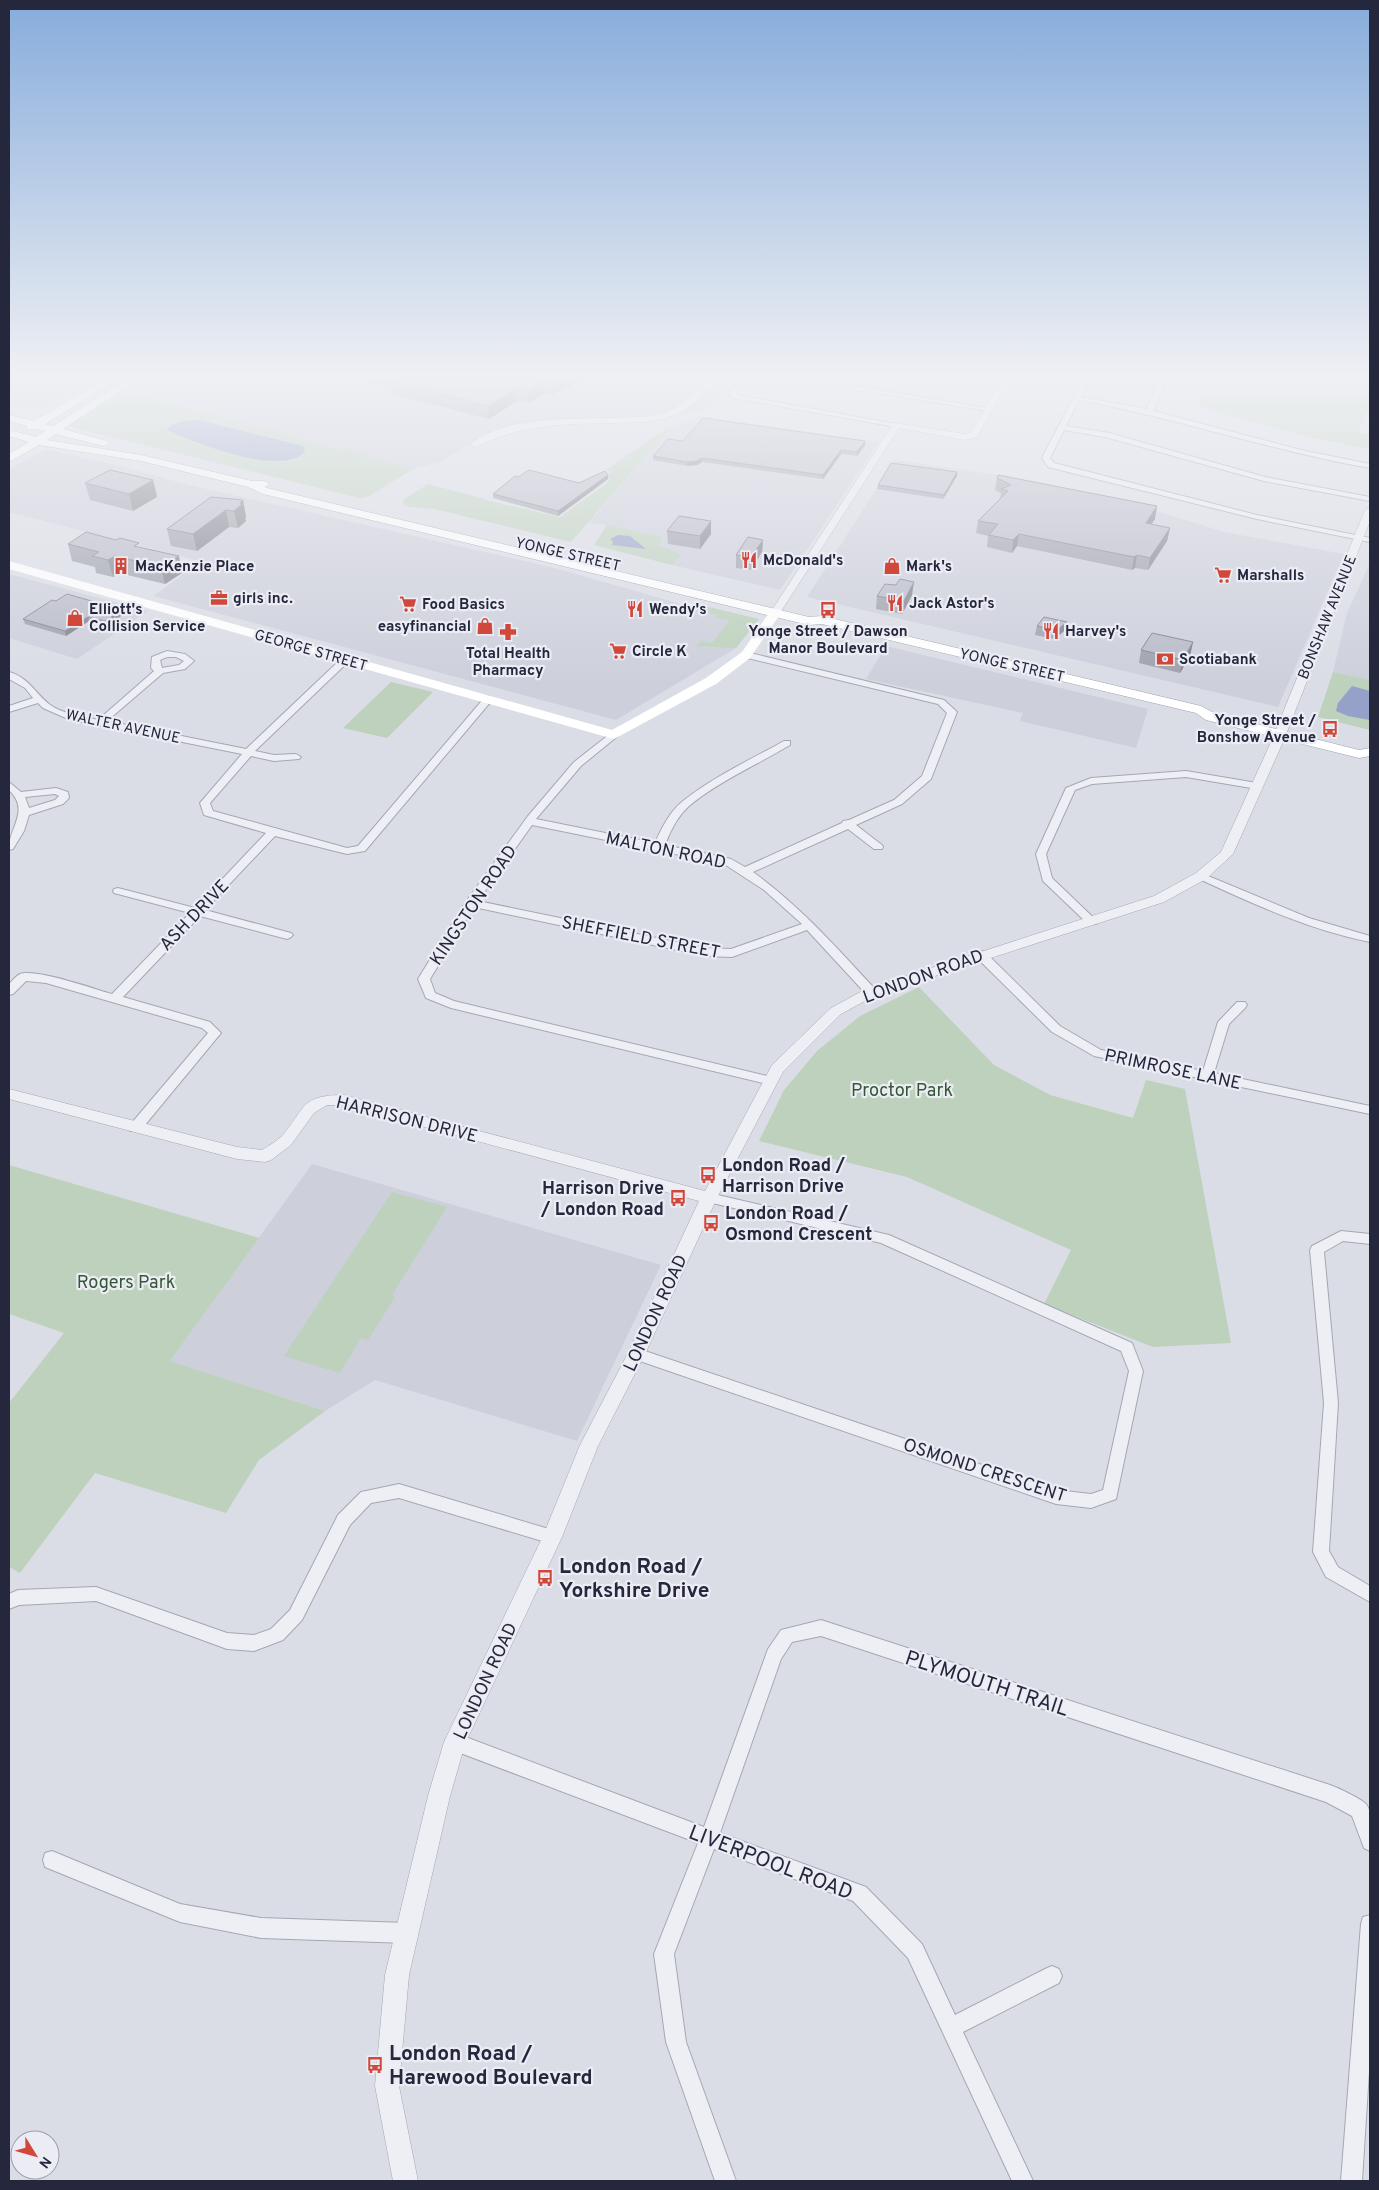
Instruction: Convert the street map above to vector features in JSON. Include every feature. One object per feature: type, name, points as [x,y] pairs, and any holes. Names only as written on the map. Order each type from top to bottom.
[{"type":"main road","name":"YONGE STREET","points":[[232,479],[252,484],[272,484],[297,489],[778,609],[809,621],[822,620],[1202,710],[1211,717],[1282,730],[1359,754],[1370,751]]},
{"type":"main road","name":"YONGE STREET","points":[[252,484],[263,491],[778,609]]},
{"type":"main road","name":"GEORGE STREET","points":[[9,565],[614,735]]},
{"type":"main road","name":"KINGSTON ROAD","points":[[614,735],[711,681],[746,655],[778,609]]},
{"type":"street","points":[[778,609],[862,479]]},
{"type":"street","points":[[1107,479],[1257,517],[1370,540]]},
{"type":"street","points":[[1261,479],[1370,499]]},
{"type":"street","name":"BONSHAW AVENUE","points":[[1282,730],[1370,510]]},
{"type":"street","points":[[160,671],[156,668],[155,659],[164,654],[187,658],[188,664]]},
{"type":"street","points":[[746,655],[940,702],[952,712],[926,778],[898,802],[746,871]]},
{"type":"street","points":[[346,660],[249,752],[205,803],[208,813],[273,832],[348,850],[361,849],[488,699]]},
{"type":"street","points":[[101,722],[160,671],[175,669],[188,664],[198,667]]},
{"type":"street","name":"WALTER AVENUE","points":[[9,675],[28,686],[38,699],[58,713],[274,758],[296,757]]},
{"type":"street","points":[[9,709],[38,699]]},
{"type":"street","name":"LONDON ROAD","points":[[399,2178],[387,2086],[397,1975],[439,1796],[455,1742],[552,1537],[590,1445],[636,1354],[709,1198],[771,1082],[776,1069],[836,1011],[872,992],[981,954],[1092,922],[1159,899],[1201,876],[1227,854],[1282,730]]},
{"type":"street","name":"KINGSTON ROAD","points":[[614,735],[574,768],[530,821],[470,903],[424,980],[430,995],[451,1004],[771,1082]]},
{"type":"street","points":[[659,847],[666,829],[685,804],[725,778],[787,743]]},
{"type":"street","points":[[1092,922],[1047,880],[1041,854],[1071,788],[1091,781],[1186,774],[1258,786]]},
{"type":"street","points":[[9,785],[23,802],[25,814],[21,828],[9,847]]},
{"type":"street","points":[[19,795],[56,791],[64,794],[64,798],[59,802],[25,814]]},
{"type":"street","name":"MALTON ROAD","points":[[530,821],[727,861],[761,882],[809,925],[872,992]]},
{"type":"street","points":[[847,824],[878,847]]},
{"type":"street","name":"ASH DRIVE","points":[[114,999],[273,832]]},
{"type":"street","points":[[1201,876],[1276,910],[1339,932],[1370,939]]},
{"type":"street","points":[[118,891],[288,935]]},
{"type":"street","name":"SHEFFIELD STREET","points":[[470,903],[705,952],[732,953],[809,925]]},
{"type":"street","name":"PRIMROSE LANE","points":[[981,954],[1056,1029],[1098,1053],[1370,1110]]},
{"type":"street","points":[[9,991],[23,977],[46,979],[206,1024],[215,1033],[135,1128]]},
{"type":"street","points":[[1207,1076],[1224,1022],[1241,1005]]},
{"type":"street","name":"HARRISON DRIVE","points":[[9,1094],[237,1153],[265,1156],[286,1141],[309,1109],[324,1100],[344,1100],[709,1198]]},
{"type":"street","name":"OSMOND CRESCENT","points":[[636,1354],[1056,1497],[1091,1501],[1110,1494],[1136,1371],[1127,1347],[884,1239],[709,1198]]},
{"type":"street","points":[[1370,1239],[1341,1236],[1317,1250],[1331,1403],[1321,1552],[1332,1572],[1370,1594]]},
{"type":"street","points":[[9,1602],[18,1598],[96,1594],[227,1641],[254,1643],[277,1636],[296,1615],[344,1520],[368,1497],[399,1492],[552,1537]]},
{"type":"street","name":"PLYMOUTH TRAIL","points":[[725,2181],[676,2042],[664,1954],[709,1838],[774,1655],[787,1636],[821,1628],[1330,1794],[1359,1810],[1370,1842]]},
{"type":"street","name":"LIVERPOOL ROAD","points":[[455,1742],[859,1894],[915,1951],[1023,2181]]},
{"type":"street","points":[[52,1860],[180,1913],[261,1928],[407,1933]]},
{"type":"street","points":[[1351,2181],[1370,1924]]},
{"type":"street","points":[[950,2028],[1052,1976]]},
{"type":"shaded area","points":[[9,479],[168,479],[555,568],[695,608],[759,619],[736,648],[616,720],[154,596],[200,561],[9,512]]},
{"type":"shaded area","points":[[283,479],[396,479],[369,496],[360,498]]},
{"type":"shaded area","points":[[627,479],[854,479],[780,590],[672,565],[680,554],[659,545],[662,537],[589,523]]},
{"type":"shaded area","points":[[883,479],[1016,479],[1147,508],[1224,532],[1344,554],[1278,707],[807,597]]},
{"type":"shaded area","points":[[1370,563],[1370,680],[1333,672],[1347,613]]},
{"type":"shaded area","points":[[9,574],[148,611],[77,659],[9,638]]},
{"type":"shaded area","points":[[886,646],[1148,709],[1136,748],[1020,721],[1023,713],[866,679]]},
{"type":"shaded area","points":[[312,1164],[661,1265],[577,1441],[375,1380],[325,1411],[170,1361]]},
{"type":"green space","points":[[284,479],[396,479],[369,496],[360,498]]},
{"type":"green space","points":[[608,479],[626,479],[571,542],[434,509],[409,507],[404,505],[403,500],[428,484],[485,500],[560,517],[606,484]]},
{"type":"green space","points":[[607,525],[663,537],[659,545],[681,554],[672,565],[594,545]]},
{"type":"green space","points":[[705,606],[759,619],[736,648],[696,646],[701,641],[712,643],[730,620],[715,618],[718,615],[702,611]]},
{"type":"green space","points":[[1333,672],[1370,680],[1370,730],[1318,717]]},
{"type":"green space","points":[[391,682],[433,692],[387,738],[343,728]]},
{"type":"green space","name":"Proctor Park","points":[[919,987],[994,1065],[1050,1095],[1133,1118],[1146,1080],[1185,1089],[1231,1343],[1153,1347],[1044,1304],[1071,1250],[907,1177],[759,1141],[784,1090],[817,1051],[860,1016]]},
{"type":"green space","name":"Rogers Park","points":[[9,1165],[259,1238],[170,1361],[325,1411],[259,1460],[226,1513],[95,1473],[20,1573],[9,1567],[9,1403],[64,1333],[9,1314]]},
{"type":"green space","points":[[392,1192],[447,1207],[392,1295],[395,1297],[368,1340],[361,1338],[340,1373],[284,1356]]},
{"type":"water","points":[[618,535],[630,536],[646,549],[612,545],[613,542],[610,539]]},
{"type":"water","points":[[1352,686],[1370,691],[1370,720],[1348,716],[1336,711],[1338,703]]},
{"type":"building","points":[[92,479],[153,480],[129,494],[85,483]]},
{"type":"building","points":[[511,479],[564,479],[579,483],[587,479],[602,479],[558,511],[493,494]]},
{"type":"building","points":[[881,479],[953,479],[944,495],[878,485]]},
{"type":"building","points":[[999,479],[1020,479],[1157,506],[1146,523],[1170,528],[1150,558],[1137,555],[1134,557],[1019,534],[1013,540],[989,535],[998,524],[978,521],[1008,491],[1001,489],[1011,485]]},
{"type":"building","points":[[211,497],[243,500],[240,503],[242,504],[234,511],[226,510],[193,534],[167,529]]},
{"type":"building","points":[[679,516],[711,521],[700,536],[667,531]]},
{"type":"building","points":[[86,532],[116,540],[120,538],[139,543],[134,546],[179,556],[161,567],[115,556],[108,560],[92,556],[99,552],[68,544]]},
{"type":"building","points":[[748,537],[763,540],[751,557],[736,555]]},
{"type":"building","points":[[900,579],[914,582],[904,601],[877,596],[885,584],[896,585]]},
{"type":"building","name":"Elliott's Collision Service","points":[[67,594],[123,610],[105,621],[88,617],[65,631],[23,619],[52,600],[56,601]]},
{"type":"building","points":[[1044,617],[1067,622],[1057,630],[1037,626]]},
{"type":"building","points":[[1152,633],[1193,642],[1183,660],[1141,650]]},
{"type":"place","name":"McDonald's","points":[[749,560]]},
{"type":"place","name":"MacKenzie Place","points":[[121,566]]},
{"type":"place","name":"Mark's","points":[[892,566]]},
{"type":"place","name":"Marshalls","points":[[1223,575]]},
{"type":"place","name":"girls inc.","points":[[219,598]]},
{"type":"place","name":"Jack Astor's","points":[[895,603]]},
{"type":"place","name":"Food Basics","points":[[408,604]]},
{"type":"place","name":"Wendy's","points":[[635,609]]},
{"type":"place","name":"Yonge Street / Dawson Manor Boulevard","points":[[828,610]]},
{"type":"place","name":"Elliott's Collision Service","points":[[75,618]]},
{"type":"place","name":"easyfinancial","points":[[485,626]]},
{"type":"place","name":"Harvey's","points":[[1051,631]]},
{"type":"place","name":"Total Health Pharmacy","points":[[508,632]]},
{"type":"place","name":"Circle K","points":[[618,651]]},
{"type":"place","name":"Scotiabank","points":[[1165,659]]},
{"type":"place","name":"Yonge Street / Bonshow Avenue","points":[[1330,729]]},
{"type":"place","name":"London Road / Harrison Drive","points":[[708,1175]]},
{"type":"place","name":"Harrison Drive / London Road","points":[[678,1198]]},
{"type":"place","name":"London Road / Osmond Crescent","points":[[711,1223]]},
{"type":"place","name":"London Road / Yorkshire Drive","points":[[545,1578]]},
{"type":"place","name":"London Road / Harewood Boulevard","points":[[375,2065]]}]
